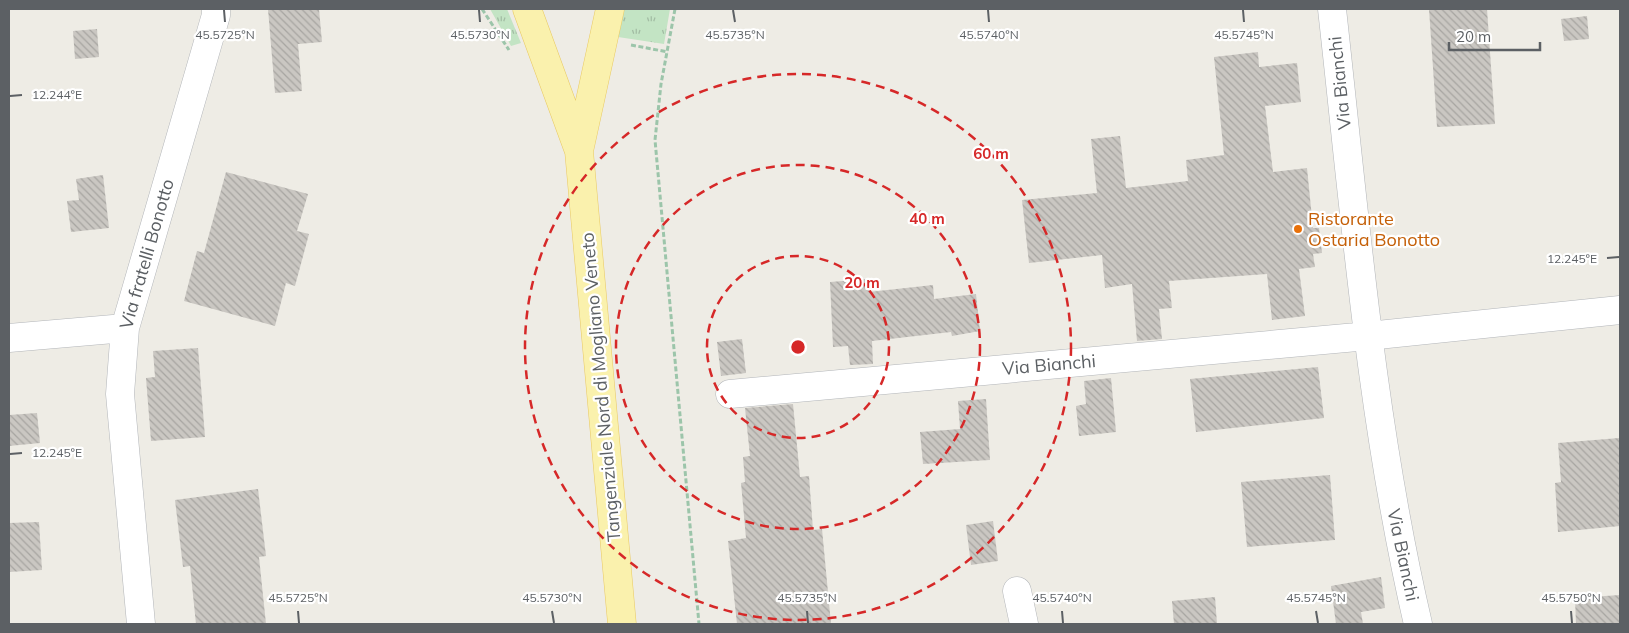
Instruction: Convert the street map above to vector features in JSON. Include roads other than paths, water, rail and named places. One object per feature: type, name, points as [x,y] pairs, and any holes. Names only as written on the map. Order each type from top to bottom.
[{"type":"main road","points":[[527,9],[579,151]]},
{"type":"main road","points":[[579,151],[610,9]]},
{"type":"main road","name":"Tangenziale Nord di Mogliano Veneto","points":[[579,151],[622,624]]},
{"type":"street","name":"Via fratelli Bonotto","points":[[142,624],[120,394],[125,328],[216,15],[216,9]]},
{"type":"street","name":"Via Bianchi","points":[[1332,9],[1368,336],[1386,470],[1418,624]]},
{"type":"street","name":"Via Bianchi","points":[[730,394],[1368,336],[1620,310]]},
{"type":"street","points":[[9,338],[125,328]]},
{"type":"street","points":[[1017,591],[1024,624]]},
{"type":"place","name":"Ristorante Ostaria Bonotto","points":[[1298,229]]}]
